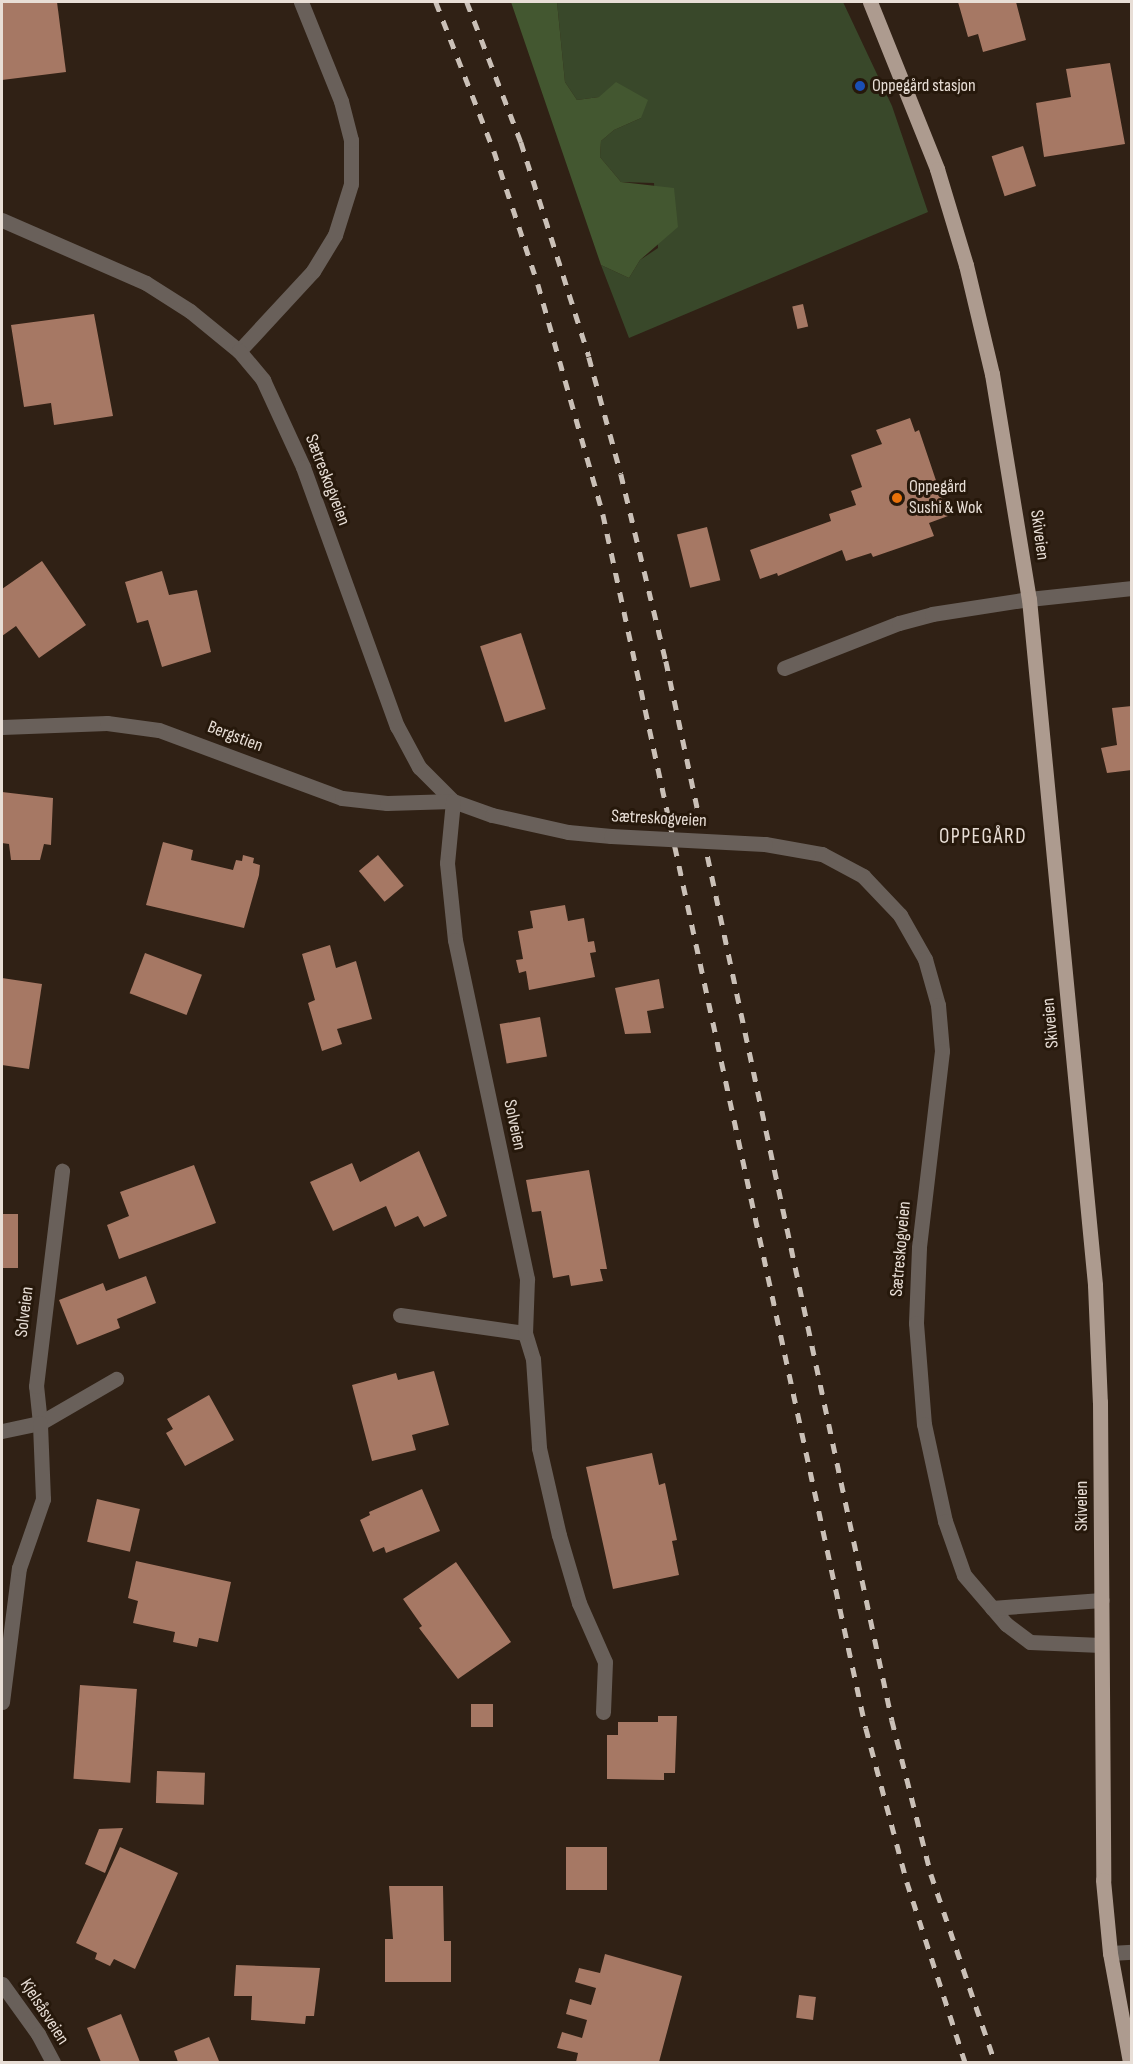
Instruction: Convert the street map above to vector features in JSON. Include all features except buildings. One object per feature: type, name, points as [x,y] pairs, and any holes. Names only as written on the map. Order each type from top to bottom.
[{"type":"main road","name":"Skiveien","points":[[870,2],[933,159],[966,265],[992,374],[1029,599],[1095,1285],[1102,1600],[1103,1880],[1110,1953],[1130,2062]]},
{"type":"street","points":[[239,351],[313,271],[335,235],[351,184],[351,140],[344,111],[301,2]]},
{"type":"street","name":"Sætreskogveien","points":[[2,220],[146,283],[190,311],[239,351],[263,380],[303,467],[397,726],[419,767],[453,801],[538,826],[611,836],[765,844],[822,854],[863,876],[885,896],[909,929],[933,984],[940,1022],[941,1069],[919,1248],[917,1364],[931,1459],[952,1548],[964,1575],[992,1608],[1030,1642],[1101,1645]]},
{"type":"street","points":[[784,668],[899,623],[1029,599],[1131,588]]},
{"type":"street","name":"Bergstien","points":[[2,727],[107,723],[159,730],[342,798],[387,803],[453,801]]},
{"type":"street","name":"Solveien","points":[[453,801],[447,863],[455,940],[527,1279],[525,1333],[533,1359],[539,1448],[559,1535],[579,1603],[605,1662],[603,1712]]},
{"type":"street","name":"Solveien","points":[[40,1423],[36,1386],[62,1171]]},
{"type":"street","points":[[400,1316],[525,1333]]},
{"type":"street","points":[[2,1431],[40,1423],[116,1379]]},
{"type":"street","points":[[2,1702],[19,1568],[43,1499],[40,1423]]},
{"type":"street","points":[[992,1608],[1102,1600]]},
{"type":"street","points":[[1110,1953],[1131,1952]]},
{"type":"street","name":"Kjelsåsveien","points":[[2,1984],[53,2062]]},
{"type":"green space","points":[[511,2],[557,2],[565,82],[577,100],[599,97],[616,82],[648,100],[641,118],[614,130],[601,141],[600,157],[621,182],[674,188],[678,227],[640,260],[629,278],[601,265]]},
{"type":"green space","points":[[557,2],[843,2],[892,106],[928,212],[629,338],[601,265],[629,278],[640,260],[658,248],[654,183],[621,182],[600,157],[601,141],[614,130],[641,118],[599,97],[577,100],[565,82]]},
{"type":"railway","points":[[436,2],[494,151],[538,284],[603,514],[866,1728],[907,1882],[965,2062]]},
{"type":"railway","points":[[467,2],[521,142],[589,357],[621,474],[666,661],[892,1720],[931,1874],[995,2062]]},
{"type":"place","name":"Oppegård stasjon","points":[[860,86]]},
{"type":"place","name":"Oppegård Sushi & Wok","points":[[897,498]]},
{"type":"district","name":"OPPEGÅRD","points":[[983,837]]}]
